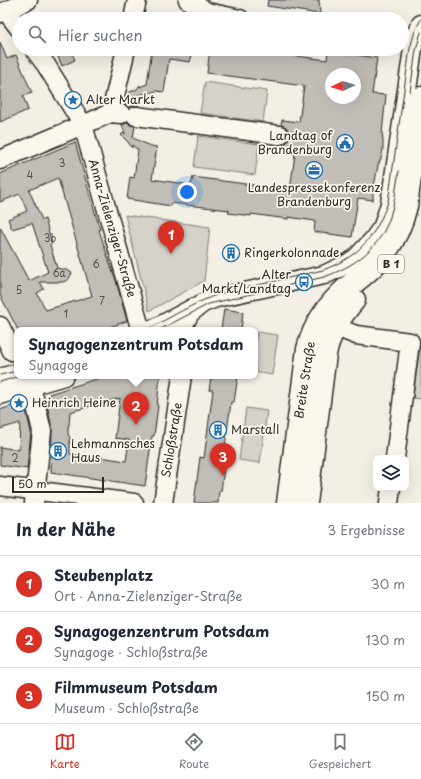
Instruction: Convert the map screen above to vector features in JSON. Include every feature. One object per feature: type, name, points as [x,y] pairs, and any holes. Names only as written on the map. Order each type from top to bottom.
[{"type":"main road","name":"Breite Straße","points":[[306,503],[327,344],[327,324],[334,301],[368,272],[383,256],[399,227],[406,206],[421,98]]},
{"type":"main road","name":"Breite Straße","points":[[288,503],[308,349],[314,331],[327,324],[347,308],[394,262],[405,243],[414,222],[421,186]]},
{"type":"street","points":[[12,21],[3,12],[28,0]]},
{"type":"street","points":[[134,12],[137,0]]},
{"type":"street","points":[[188,0],[207,12]]},
{"type":"street","points":[[158,327],[203,303],[216,298],[324,275],[356,258],[374,240],[383,226],[390,204],[412,49],[421,24]]},
{"type":"street","points":[[36,56],[39,68],[83,125]]},
{"type":"street","points":[[123,114],[126,56]]},
{"type":"street","points":[[0,160],[83,125],[123,114],[279,136]]},
{"type":"street","name":"Anna-Zielenziger-Straße","points":[[83,125],[139,324],[142,327]]},
{"type":"street","points":[[183,327],[190,313],[203,303]]},
{"type":"street","points":[[327,324],[356,335],[410,342],[395,455]]},
{"type":"street","points":[[0,326],[12,351]]},
{"type":"street","points":[[0,378],[14,374]]},
{"type":"street","points":[[0,396],[54,379]]},
{"type":"street","name":"Schloßstraße","points":[[162,503],[182,379]]},
{"type":"street","points":[[30,386],[42,431],[35,497]]},
{"type":"street","points":[[0,486],[35,497],[134,503]]},
{"type":"street","points":[[389,503],[391,491]]},
{"type":"shaded area","points":[[205,82],[267,91],[263,122],[200,113]]},
{"type":"shaded area","points":[[198,136],[259,144],[255,175],[194,167]]},
{"type":"shaded area","points":[[125,215],[210,227],[204,281],[149,311]]},
{"type":"shaded area","points":[[258,332],[278,335],[272,375],[258,373]]},
{"type":"shaded area","points":[[421,340],[421,399],[413,398]]},
{"type":"shaded area","points":[[246,408],[267,411],[260,463],[239,460]]},
{"type":"building","points":[[268,0],[319,0],[320,12],[307,12],[267,6]]},
{"type":"building","points":[[0,42],[7,59],[16,56],[32,93],[23,96],[28,110],[0,122]]},
{"type":"building","points":[[58,56],[73,56],[75,60],[62,66]]},
{"type":"building","points":[[151,56],[192,56],[190,62],[169,59],[164,92],[157,91],[139,95],[138,106],[132,106],[129,108],[125,104],[129,97],[128,93],[137,89],[140,85],[140,87],[147,84]]},
{"type":"building","points":[[209,56],[296,56],[327,60],[327,56],[363,56],[377,58],[372,94],[386,95],[382,133],[383,149],[378,165],[373,200],[358,198],[352,237],[314,232],[315,221],[251,214],[251,216],[228,213],[229,210],[171,203],[171,206],[127,199],[130,177],[134,178],[138,150],[132,145],[132,148],[121,135],[123,133],[125,134],[122,124],[128,122],[130,125],[135,126],[133,138],[150,146],[157,147],[152,179],[191,185],[193,177],[290,190],[295,154],[277,151],[278,145],[283,145],[287,142],[289,137],[289,131],[286,127],[281,125],[282,120],[299,122],[304,86],[207,73]]},
{"type":"building","points":[[75,142],[99,230],[115,277],[127,321],[110,327],[16,327],[0,295],[0,227],[29,281],[48,272],[32,223],[12,229],[8,219],[27,211],[20,194],[0,202],[0,174]],"holes":[[[58,178],[92,296],[46,310],[37,293],[44,289],[40,282],[63,282],[68,280],[72,273],[57,268],[50,245],[52,244],[45,219],[42,220],[29,190]]]},
{"type":"building","points":[[224,309],[243,312],[241,327],[221,327]]},
{"type":"building","points":[[96,379],[160,379],[154,436],[152,436],[145,486],[51,472],[52,429],[46,399],[49,398],[49,394]],"holes":[[[120,398],[115,438],[129,440],[126,461],[70,454],[70,438],[68,434],[70,412]]]},
{"type":"building","name":"Marstall","points":[[211,379],[238,379],[234,402],[231,402],[223,461],[225,461],[218,503],[194,503],[200,457],[204,458],[213,390],[209,390]]},
{"type":"building","points":[[22,402],[24,402],[31,432],[27,469],[0,465],[0,447],[19,450],[20,423],[0,429],[0,410],[20,403],[20,407]]},
{"type":"tram line","points":[[409,55],[415,31],[421,19]]},
{"type":"tram line","points":[[410,92],[416,50],[421,32]]},
{"type":"tram line","points":[[152,327],[191,306],[219,294],[323,270],[346,259],[364,245],[377,226],[388,202],[409,56]]},
{"type":"tram line","points":[[165,327],[209,304],[324,277],[335,273],[356,261],[373,247],[386,228],[393,206],[399,171]]},
{"type":"tram line","points":[[0,375],[14,372]]},
{"type":"tram line","points":[[0,382],[14,378]]},
{"type":"place","name":"Alter Markt","points":[[73,100]]},
{"type":"place","name":"Landtag of Brandenburg","points":[[345,143]]},
{"type":"place","name":"Landespressekonferenz Brandenburg","points":[[314,170]]},
{"type":"place","name":"Ringerkolonnade","points":[[231,253]]},
{"type":"place","name":"Steubenplatz","points":[[171,254]]},
{"type":"place","name":"Alter Markt/Landtag","points":[[304,282]]},
{"type":"place","name":"Heinrich Heine","points":[[19,403]]},
{"type":"place","name":"Synagogenzentrum Potsdam","points":[[136,425]]},
{"type":"place","name":"Marstall","points":[[218,430]]},
{"type":"place","name":"Lehmannsches Haus","points":[[58,451]]},
{"type":"place","name":"Filmmuseum Potsdam","points":[[223,476]]}]
